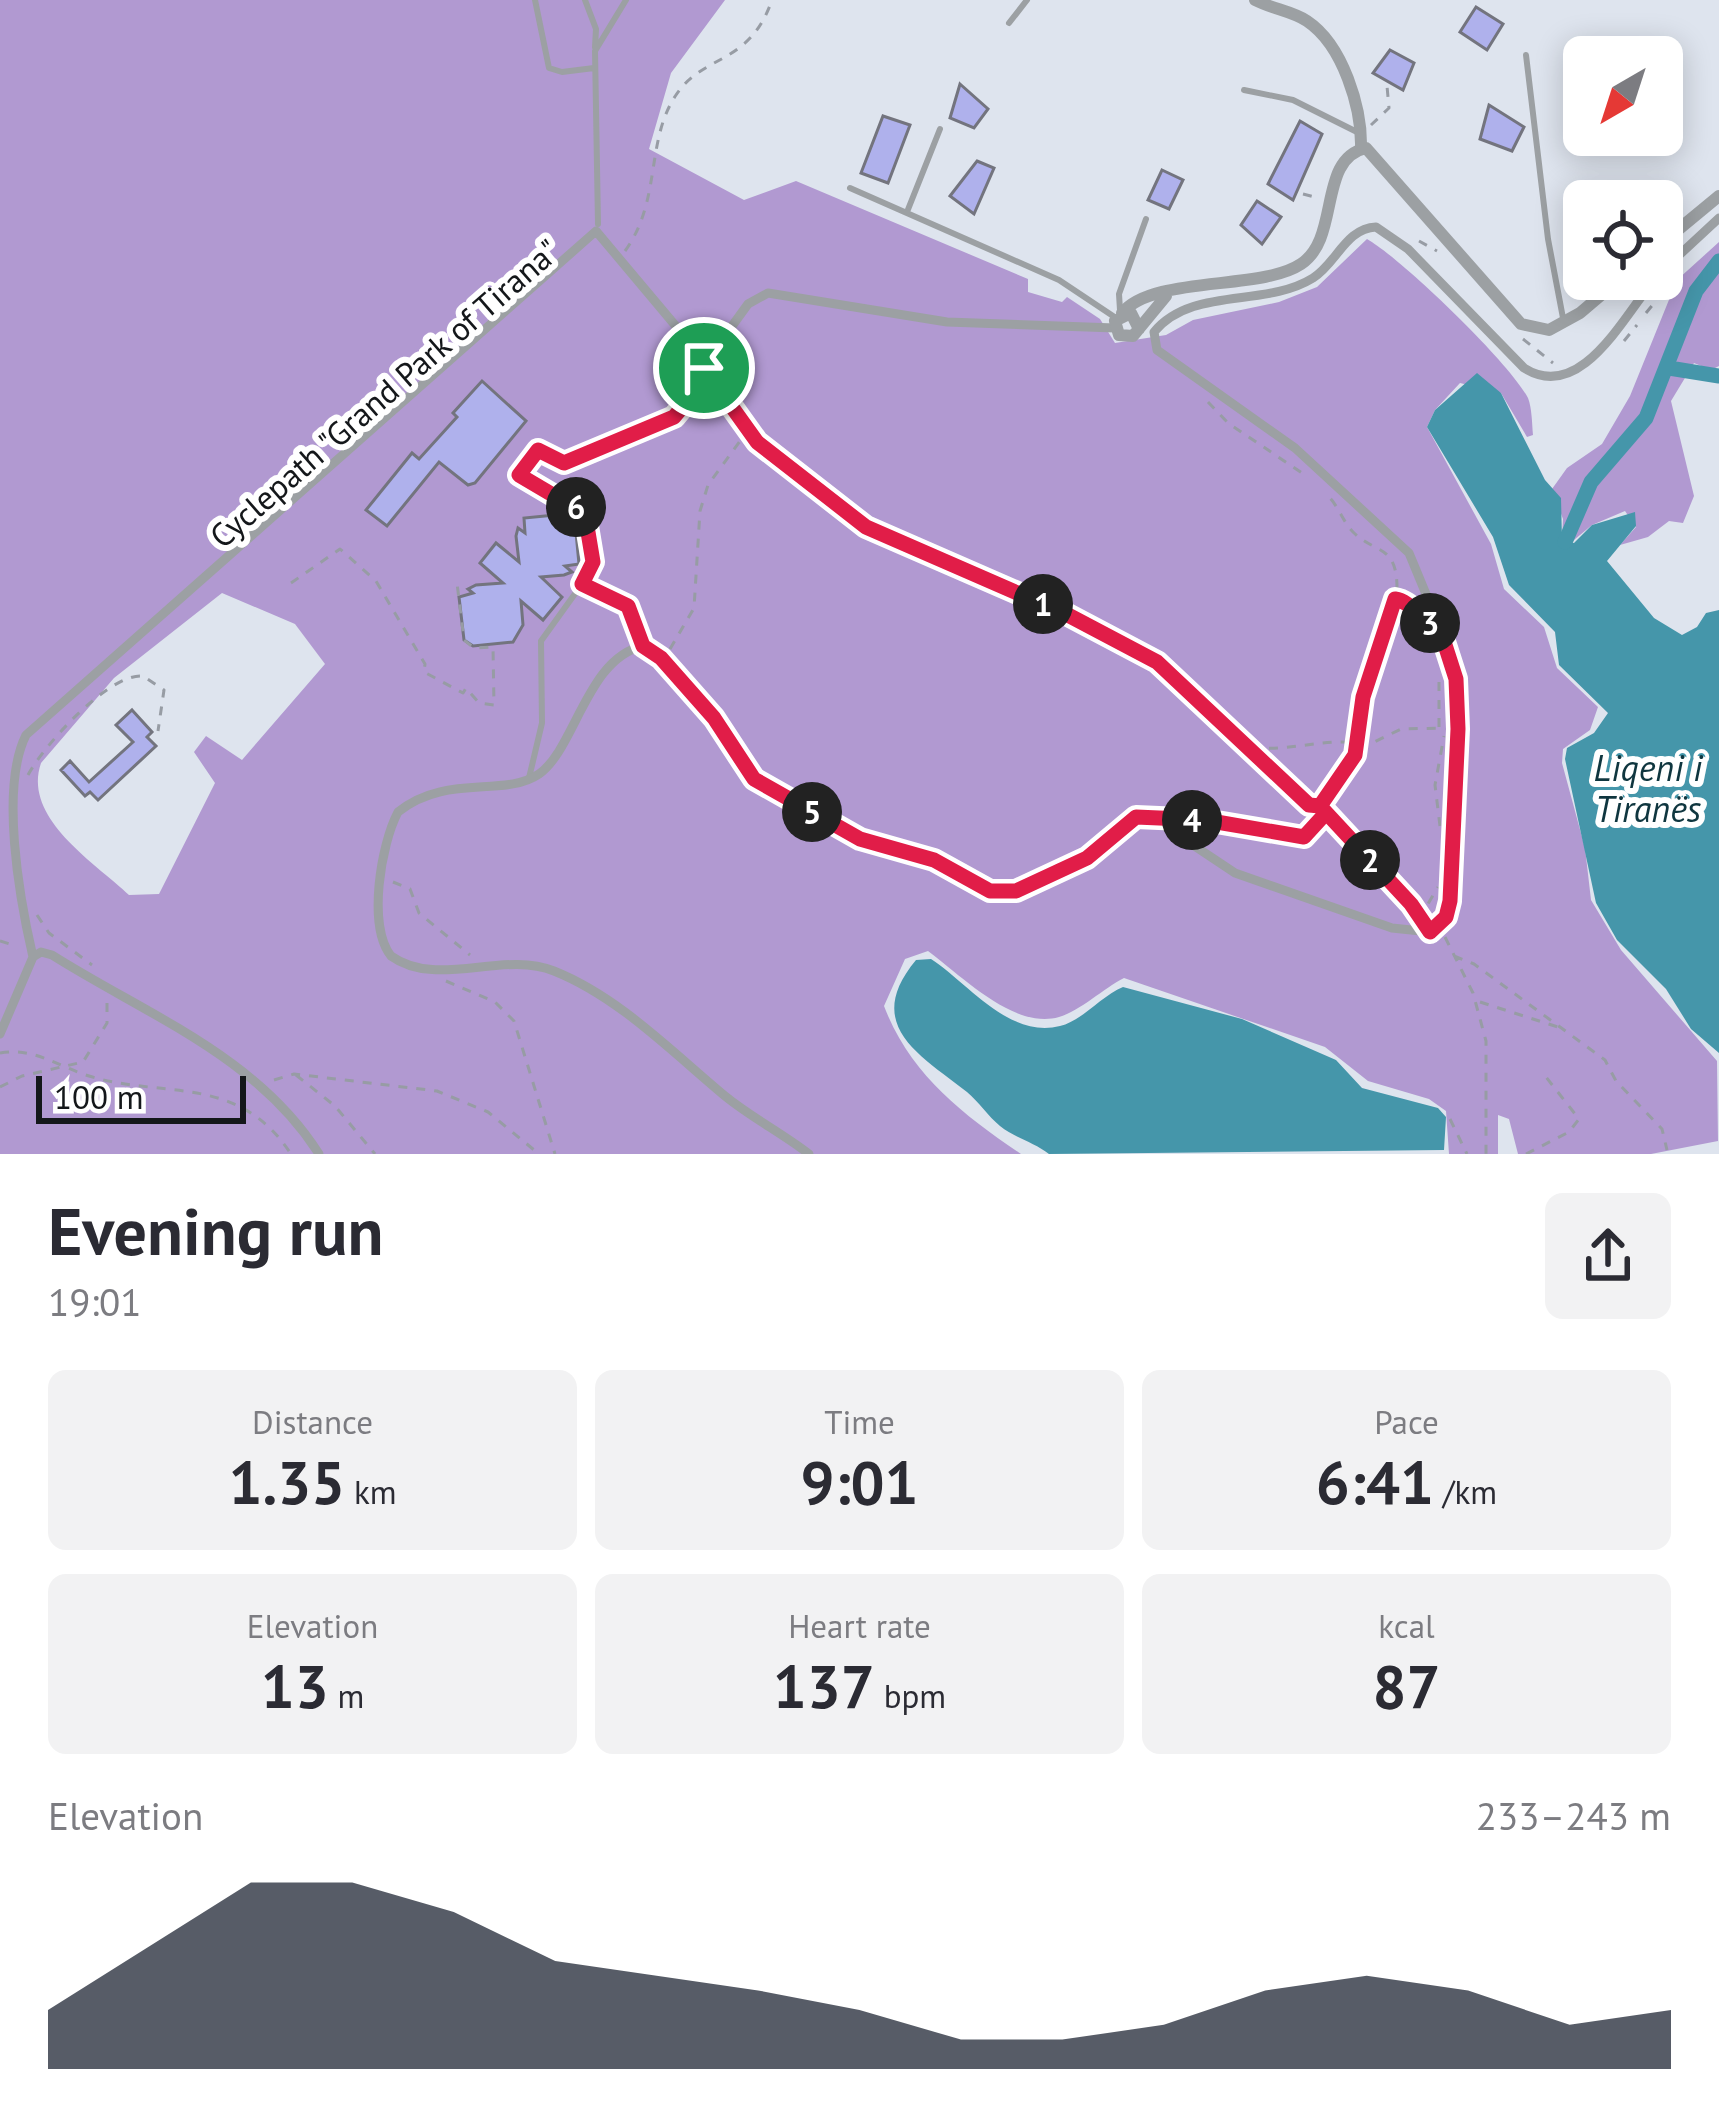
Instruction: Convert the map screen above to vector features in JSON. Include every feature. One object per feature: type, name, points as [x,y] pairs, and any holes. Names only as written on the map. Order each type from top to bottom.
[{"type":"street","points":[[1255,0],[1311,23],[1354,86],[1371,151],[1514,318],[1549,330],[1593,300]]},
{"type":"street","points":[[1119,318],[1138,301],[1298,266],[1322,238],[1341,164],[1364,136]]},
{"type":"street","points":[[1683,226],[1719,196]]},
{"type":"street","points":[[1683,252],[1719,218]]},
{"type":"street","points":[[809,1154],[741,1108],[638,1022],[558,972],[531,964],[428,968],[400,962],[383,947],[383,878],[392,822],[408,804],[465,784],[529,778],[548,765],[583,701],[629,650],[643,646],[670,668],[724,730],[762,787],[860,839],[934,860],[990,891],[1016,891],[1070,868],[1136,817],[1165,822],[1210,861],[1235,873],[1392,928],[1430,932],[1440,924],[1450,901],[1456,679],[1409,553],[1294,448],[1157,350],[1154,332],[1183,310],[1305,282],[1324,269],[1355,233],[1376,227],[1408,249],[1524,368],[1548,379],[1575,371],[1637,300]]},
{"type":"street","points":[[0,1034],[33,957],[6,796],[10,762],[26,735],[597,228],[705,365],[748,304],[768,293],[947,322],[1135,315],[1139,328]]},
{"type":"street","points":[[1119,318],[1128,338],[1167,296]]},
{"type":"street","points":[[33,957],[52,955],[260,1083],[294,1115],[319,1154]]},
{"type":"lane","points":[[535,0],[549,68],[562,72],[594,68]]},
{"type":"lane","points":[[585,0],[596,29],[597,228]]},
{"type":"lane","points":[[595,51],[626,0]]},
{"type":"lane","points":[[1009,23],[1028,0]]},
{"type":"lane","points":[[1526,55],[1548,238],[1564,322]]},
{"type":"lane","points":[[1244,90],[1294,100],[1364,136]]},
{"type":"lane","points":[[907,212],[940,129]]},
{"type":"lane","points":[[850,188],[1059,280],[1119,318]]},
{"type":"lane","points":[[1119,318],[1119,294],[1146,219]]},
{"type":"lane","points":[[529,778],[542,723],[541,641],[593,562],[585,514],[519,475],[521,466],[538,450],[564,463],[662,424],[686,407],[705,365]]},
{"type":"lane","points":[[582,584],[628,606],[643,646]]},
{"type":"path","points":[[620,257],[650,210],[673,99],[692,79],[742,51],[772,0]]},
{"type":"path","points":[[1364,136],[1389,108],[1387,86]]},
{"type":"path","points":[[1416,240],[1448,256]]},
{"type":"path","points":[[1619,346],[1657,300]]},
{"type":"path","points":[[1515,332],[1549,361],[1575,371]]},
{"type":"path","points":[[705,365],[757,442],[873,531],[932,552],[1157,662],[1309,805],[1320,806]]},
{"type":"path","points":[[1201,394],[1228,422],[1316,484]]},
{"type":"path","points":[[670,668],[668,654],[676,633],[694,608],[700,516],[707,485],[749,428]]},
{"type":"path","points":[[1320,806],[1349,767],[1363,697],[1395,599],[1395,567],[1370,540],[1354,533],[1325,492]]},
{"type":"path","points":[[291,583],[340,549],[376,580],[425,664],[424,672],[463,693],[466,688],[479,703],[494,705],[493,647],[474,648],[464,640],[457,583]]},
{"type":"path","points":[[1395,599],[1432,624],[1430,630]]},
{"type":"path","points":[[1440,668],[1442,728],[1435,785],[1442,835]]},
{"type":"path","points":[[26,782],[42,754],[118,679],[143,676],[164,690],[158,731]]},
{"type":"path","points":[[1249,747],[1281,752],[1375,743],[1402,729],[1458,729]]},
{"type":"path","points":[[1320,806],[1430,932]]},
{"type":"path","points":[[1165,822],[1205,820],[1292,838],[1304,837],[1325,814]]},
{"type":"path","points":[[383,878],[410,890],[419,913],[467,951],[478,967]]},
{"type":"path","points":[[1419,919],[1443,880]]},
{"type":"path","points":[[0,1087],[22,1076],[70,1067],[91,1053],[107,1023],[99,973],[50,933],[34,910]]},
{"type":"path","points":[[1440,924],[1477,1003],[1486,1041],[1486,1154]]},
{"type":"path","points":[[0,940],[10,946],[30,944]]},
{"type":"path","points":[[1454,956],[1465,958],[1605,1060],[1616,1081],[1658,1123],[1667,1150]]},
{"type":"path","points":[[428,968],[495,1003],[514,1022],[555,1154]]},
{"type":"path","points":[[1477,1003],[1568,1032]]},
{"type":"path","points":[[0,1053],[30,1052],[92,1077],[220,1097],[261,1121],[291,1154]]},
{"type":"path","points":[[294,1074],[335,1106],[375,1154]]},
{"type":"path","points":[[260,1083],[294,1074],[437,1091],[488,1112],[539,1154]]},
{"type":"path","points":[[1526,1154],[1563,1136],[1579,1119],[1546,1077]]},
{"type":"path","points":[[1450,1118],[1467,1154]]},
{"type":"shaded area","points":[[0,0],[725,0],[671,73],[649,149],[744,200],[796,181],[1028,279],[1028,292],[1062,302],[1067,297],[1100,319],[1115,343],[1166,335],[1193,320],[1279,302],[1317,287],[1367,239],[1454,313],[1528,398],[1533,435],[1527,437],[1501,393],[1460,383],[1435,410],[1427,427],[1491,544],[1504,589],[1544,627],[1557,668],[1598,707],[1590,730],[1563,749],[1562,763],[1585,848],[1591,900],[1621,950],[1717,1061],[1718,1141],[1651,1154],[1518,1154],[1509,1119],[1498,1115],[1498,1154],[1449,1154],[1446,1111],[1429,1099],[1368,1081],[1325,1047],[1124,978],[1067,1014],[1042,1019],[1024,1016],[989,998],[928,951],[905,959],[884,1006],[923,1072],[978,1124],[1021,1154],[0,1154]],"holes":[[[222,593],[295,624],[325,664],[242,760],[206,736],[194,752],[215,783],[159,894],[129,895],[51,820],[38,783],[41,763],[114,678]]]},
{"type":"shaded area","points":[[1719,242],[1719,366],[1711,370],[1694,363],[1671,401],[1694,496],[1683,523],[1669,521],[1648,537],[1620,545],[1636,527],[1625,511],[1592,525],[1568,545],[1562,540],[1563,519],[1552,489],[1567,468],[1602,444],[1630,396],[1669,300],[1683,300],[1683,275]]},
{"type":"water","name":"Liqeni i Tiranës","points":[[1477,373],[1501,393],[1545,480],[1561,498],[1562,540],[1574,543],[1592,525],[1635,512],[1636,526],[1607,561],[1654,618],[1682,635],[1697,627],[1706,613],[1719,610],[1719,1053],[1691,1029],[1666,989],[1617,940],[1596,903],[1565,759],[1567,748],[1594,733],[1608,713],[1559,665],[1555,632],[1509,585],[1493,537],[1427,427],[1435,410]]},
{"type":"water","points":[[931,959],[1007,1017],[1041,1028],[1068,1023],[1123,987],[1242,1019],[1336,1060],[1362,1088],[1438,1108],[1446,1117],[1444,1150],[1049,1154],[1000,1126],[904,1036],[896,1021],[901,983],[916,960]]},
{"type":"building","points":[[1476,7],[1503,24],[1487,50],[1460,32]]},
{"type":"building","points":[[1390,50],[1414,63],[1403,90],[1373,73]]},
{"type":"building","points":[[960,84],[988,109],[974,128],[950,118]]},
{"type":"building","points":[[1489,105],[1524,127],[1512,151],[1480,139]]},
{"type":"building","points":[[883,116],[910,125],[888,183],[861,173]]},
{"type":"building","points":[[1300,121],[1322,134],[1293,200],[1268,184]]},
{"type":"building","points":[[977,161],[994,168],[974,214],[950,196]]},
{"type":"building","points":[[1162,170],[1183,180],[1169,209],[1148,200]]},
{"type":"building","points":[[1257,201],[1281,217],[1262,244],[1241,225]]},
{"type":"building","points":[[482,381],[526,421],[475,483],[468,485],[439,462],[387,526],[366,510],[412,453],[419,459],[457,417],[453,413]]},
{"type":"building","points":[[566,514],[567,522],[575,522],[579,564],[565,566],[572,572],[564,575],[541,577],[562,597],[543,620],[521,601],[523,625],[513,642],[473,646],[464,640],[459,597],[473,593],[468,589],[476,585],[503,583],[480,563],[496,543],[519,562],[516,536],[518,528],[525,533],[524,518]]},
{"type":"building","points":[[132,710],[152,732],[147,737],[156,746],[98,800],[90,792],[85,796],[61,770],[70,761],[89,782],[133,742],[116,725]]},
{"type":"waterway","points":[[1565,542],[1591,482],[1646,418],[1696,291],[1719,261]]},
{"type":"waterway","points":[[1669,368],[1719,376]]},
{"type":"route","points":[[704,368],[686,407],[662,424],[564,463],[538,450],[528,456],[519,475],[585,514],[593,562],[582,584],[628,606],[643,646],[661,658],[714,718],[762,787],[860,839],[934,860],[990,891],[1016,891],[1070,868],[1136,817],[1165,822],[1205,820],[1304,837],[1325,814],[1320,806],[1335,791],[1355,755],[1363,697],[1395,599],[1404,600],[1426,621],[1438,623],[1456,679],[1452,881],[1446,917],[1430,932],[1411,904],[1320,806],[1309,805],[1157,662],[1068,615],[866,527],[757,442],[704,368]]}]
